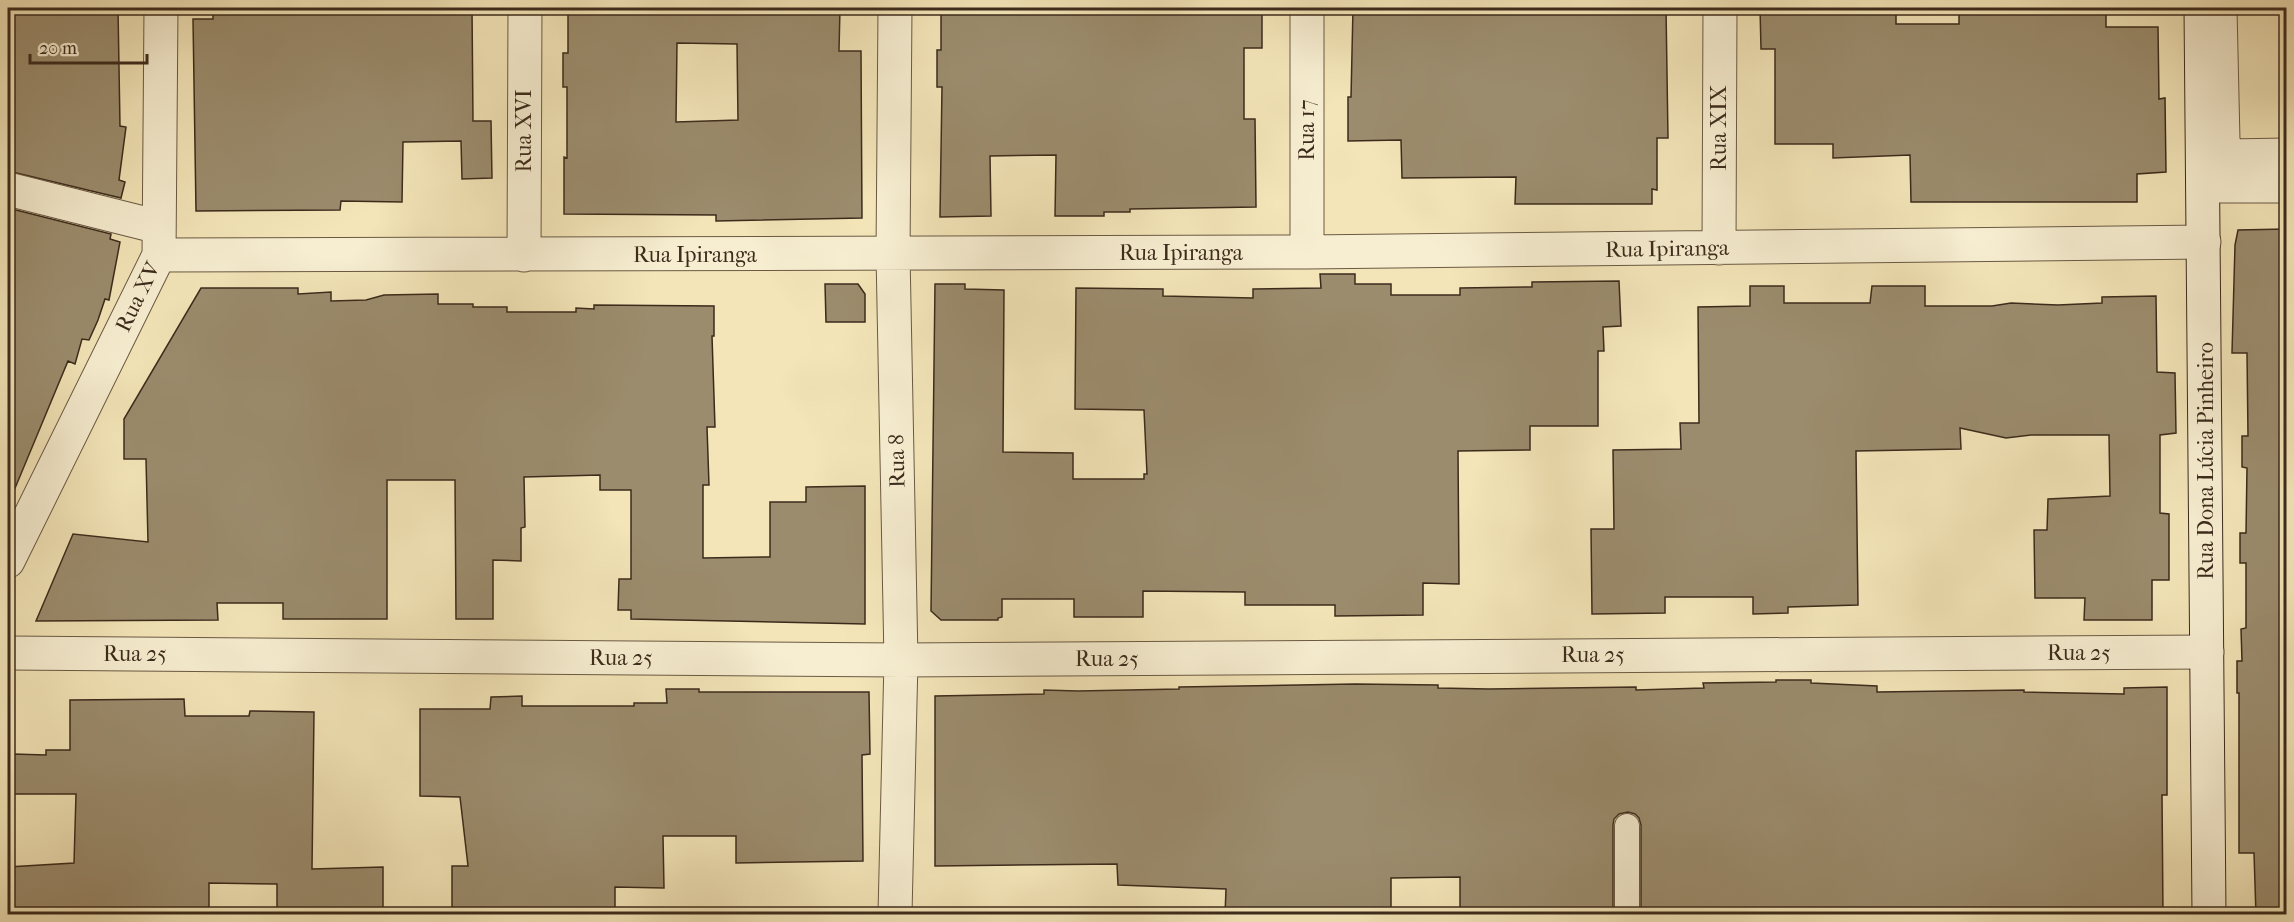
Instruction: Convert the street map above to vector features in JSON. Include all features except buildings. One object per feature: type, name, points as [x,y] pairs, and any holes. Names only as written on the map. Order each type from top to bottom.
[{"type":"street","name":"Rua XV","points":[[8,561],[159,241],[161,8]]},
{"type":"street","name":"Rua XVI","points":[[524,255],[525,8]]},
{"type":"street","name":"Rua 8","points":[[895,8],[893,254],[901,660],[895,915]]},
{"type":"street","name":"Rua 17","points":[[1306,252],[1307,8]]},
{"type":"street","name":"Rua XIX","points":[[1719,8],[1719,248]]},
{"type":"street","name":"Rua Dona Lúcia Pinheiro","points":[[2201,8],[2209,915]]},
{"type":"street","points":[[2220,8],[2223,141],[2228,156],[2286,155]]},
{"type":"street","points":[[2204,186],[2286,186]]},
{"type":"street","name":"Rua Ipiranga","points":[[8,189],[159,241],[524,255],[1306,252],[2204,242]]},
{"type":"street","name":"Rua 25","points":[[8,653],[901,660],[2207,652]]},
{"type":"lane","points":[[1627,826],[1627,915]]}]
